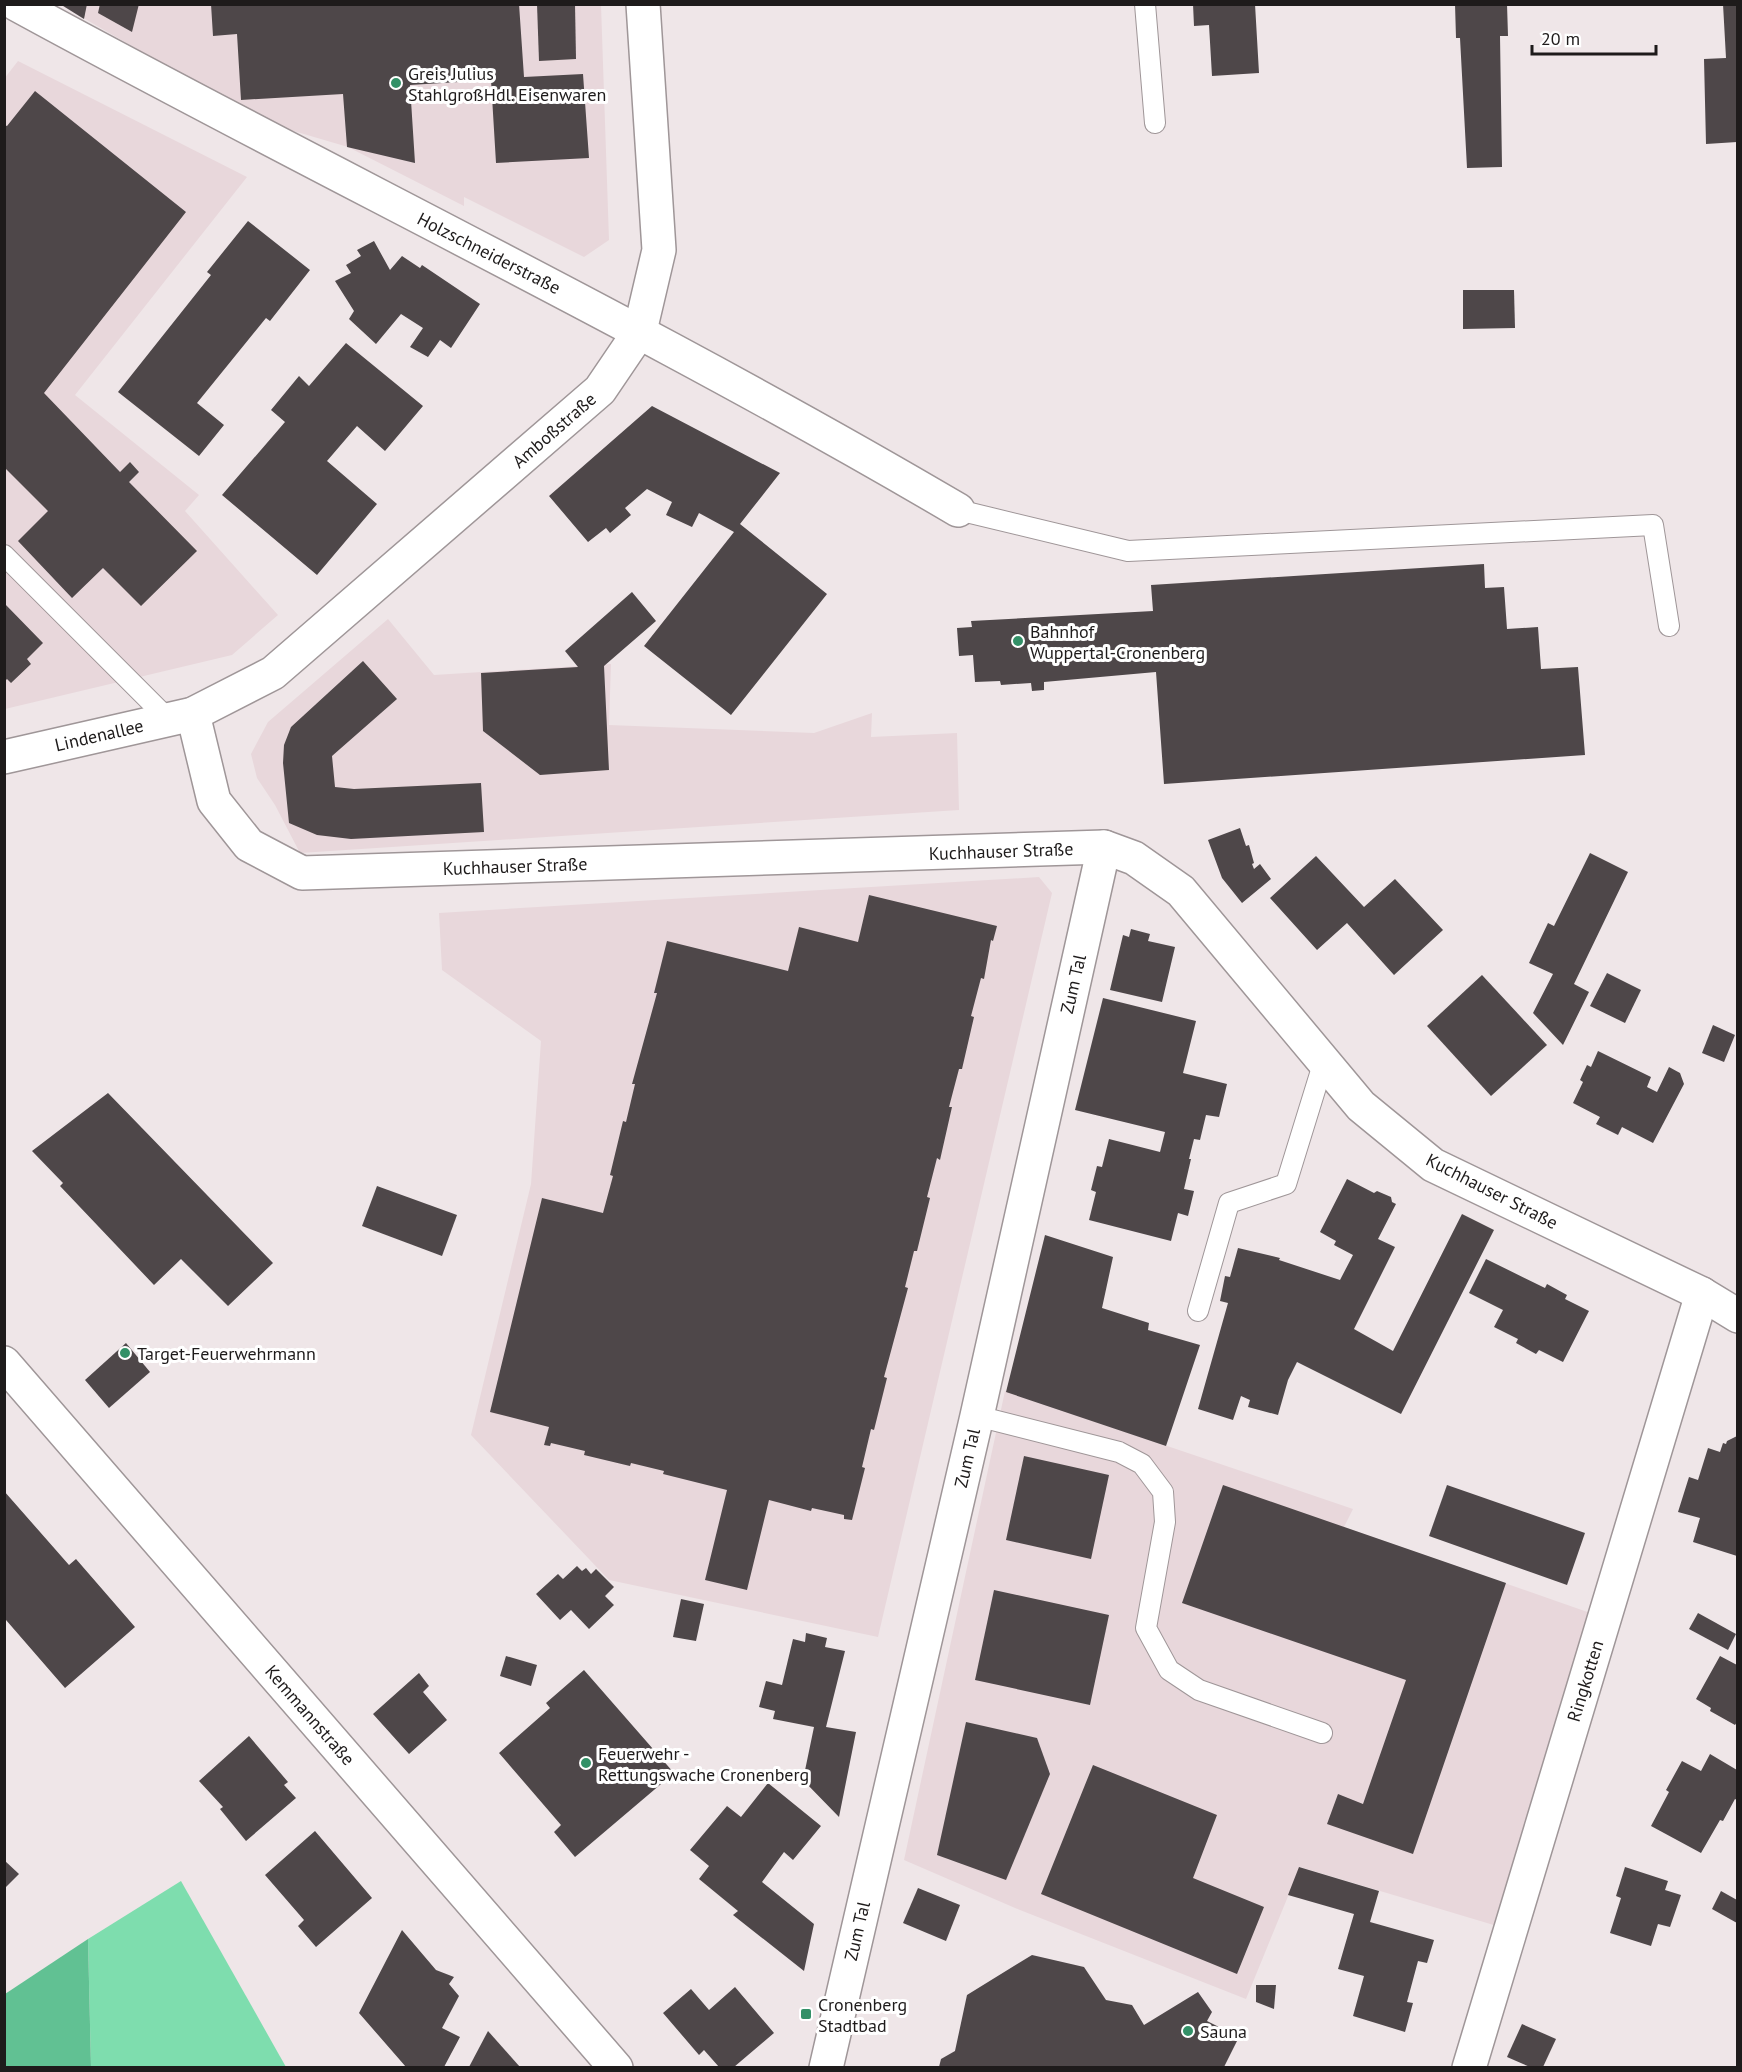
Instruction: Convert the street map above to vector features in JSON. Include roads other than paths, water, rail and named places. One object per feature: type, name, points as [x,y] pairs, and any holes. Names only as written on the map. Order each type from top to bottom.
[{"type":"street","name":"Holzschneiderstraße","points":[[16,4],[186,97],[640,331],[958,510]]},
{"type":"street","name":"Amboßstraße","points":[[181,717],[273,673],[600,390],[640,331],[659,250],[643,4]]},
{"type":"street","name":"Lindenallee","points":[[4,757],[181,717]]},
{"type":"street","name":"Kuchhauser Straße","points":[[181,717],[214,801],[249,845],[302,873],[1104,847],[1134,858],[1180,891],[1361,1106],[1433,1165],[1702,1294],[1737,1316]]},
{"type":"street","name":"Zum Tal","points":[[826,2067],[977,1416],[1104,847]]},
{"type":"street","name":"Ringkotten","points":[[1469,2067],[1702,1294]]},
{"type":"street","name":"Kemmannstraße","points":[[4,1363],[616,2067]]},
{"type":"lane","points":[[1145,4],[1155,123]]},
{"type":"lane","points":[[958,510],[1128,551],[1653,525],[1669,626]]},
{"type":"lane","points":[[4,555],[181,717]]},
{"type":"lane","points":[[1198,1311],[1229,1203],[1286,1184],[1324,1061]]},
{"type":"lane","points":[[977,1416],[1119,1452],[1142,1464],[1162,1492],[1165,1522],[1146,1628],[1169,1670],[1199,1690],[1322,1733]]},
{"type":"place","name":"Greis Julius StahlgroßHdl. Eisenwaren","points":[[396,83]]},
{"type":"place","name":"Bahnhof Wuppertal-Cronenberg","points":[[1018,641]]},
{"type":"place","name":"Target-Feuerwehrmann","points":[[125,1353]]},
{"type":"place","name":"Feuerwehr - Rettungswache Cronenberg","points":[[586,1763]]},
{"type":"place","name":"Cronenberg Stadtbad","points":[[806,2014]]},
{"type":"place","name":"Sauna","points":[[1188,2031]]}]
